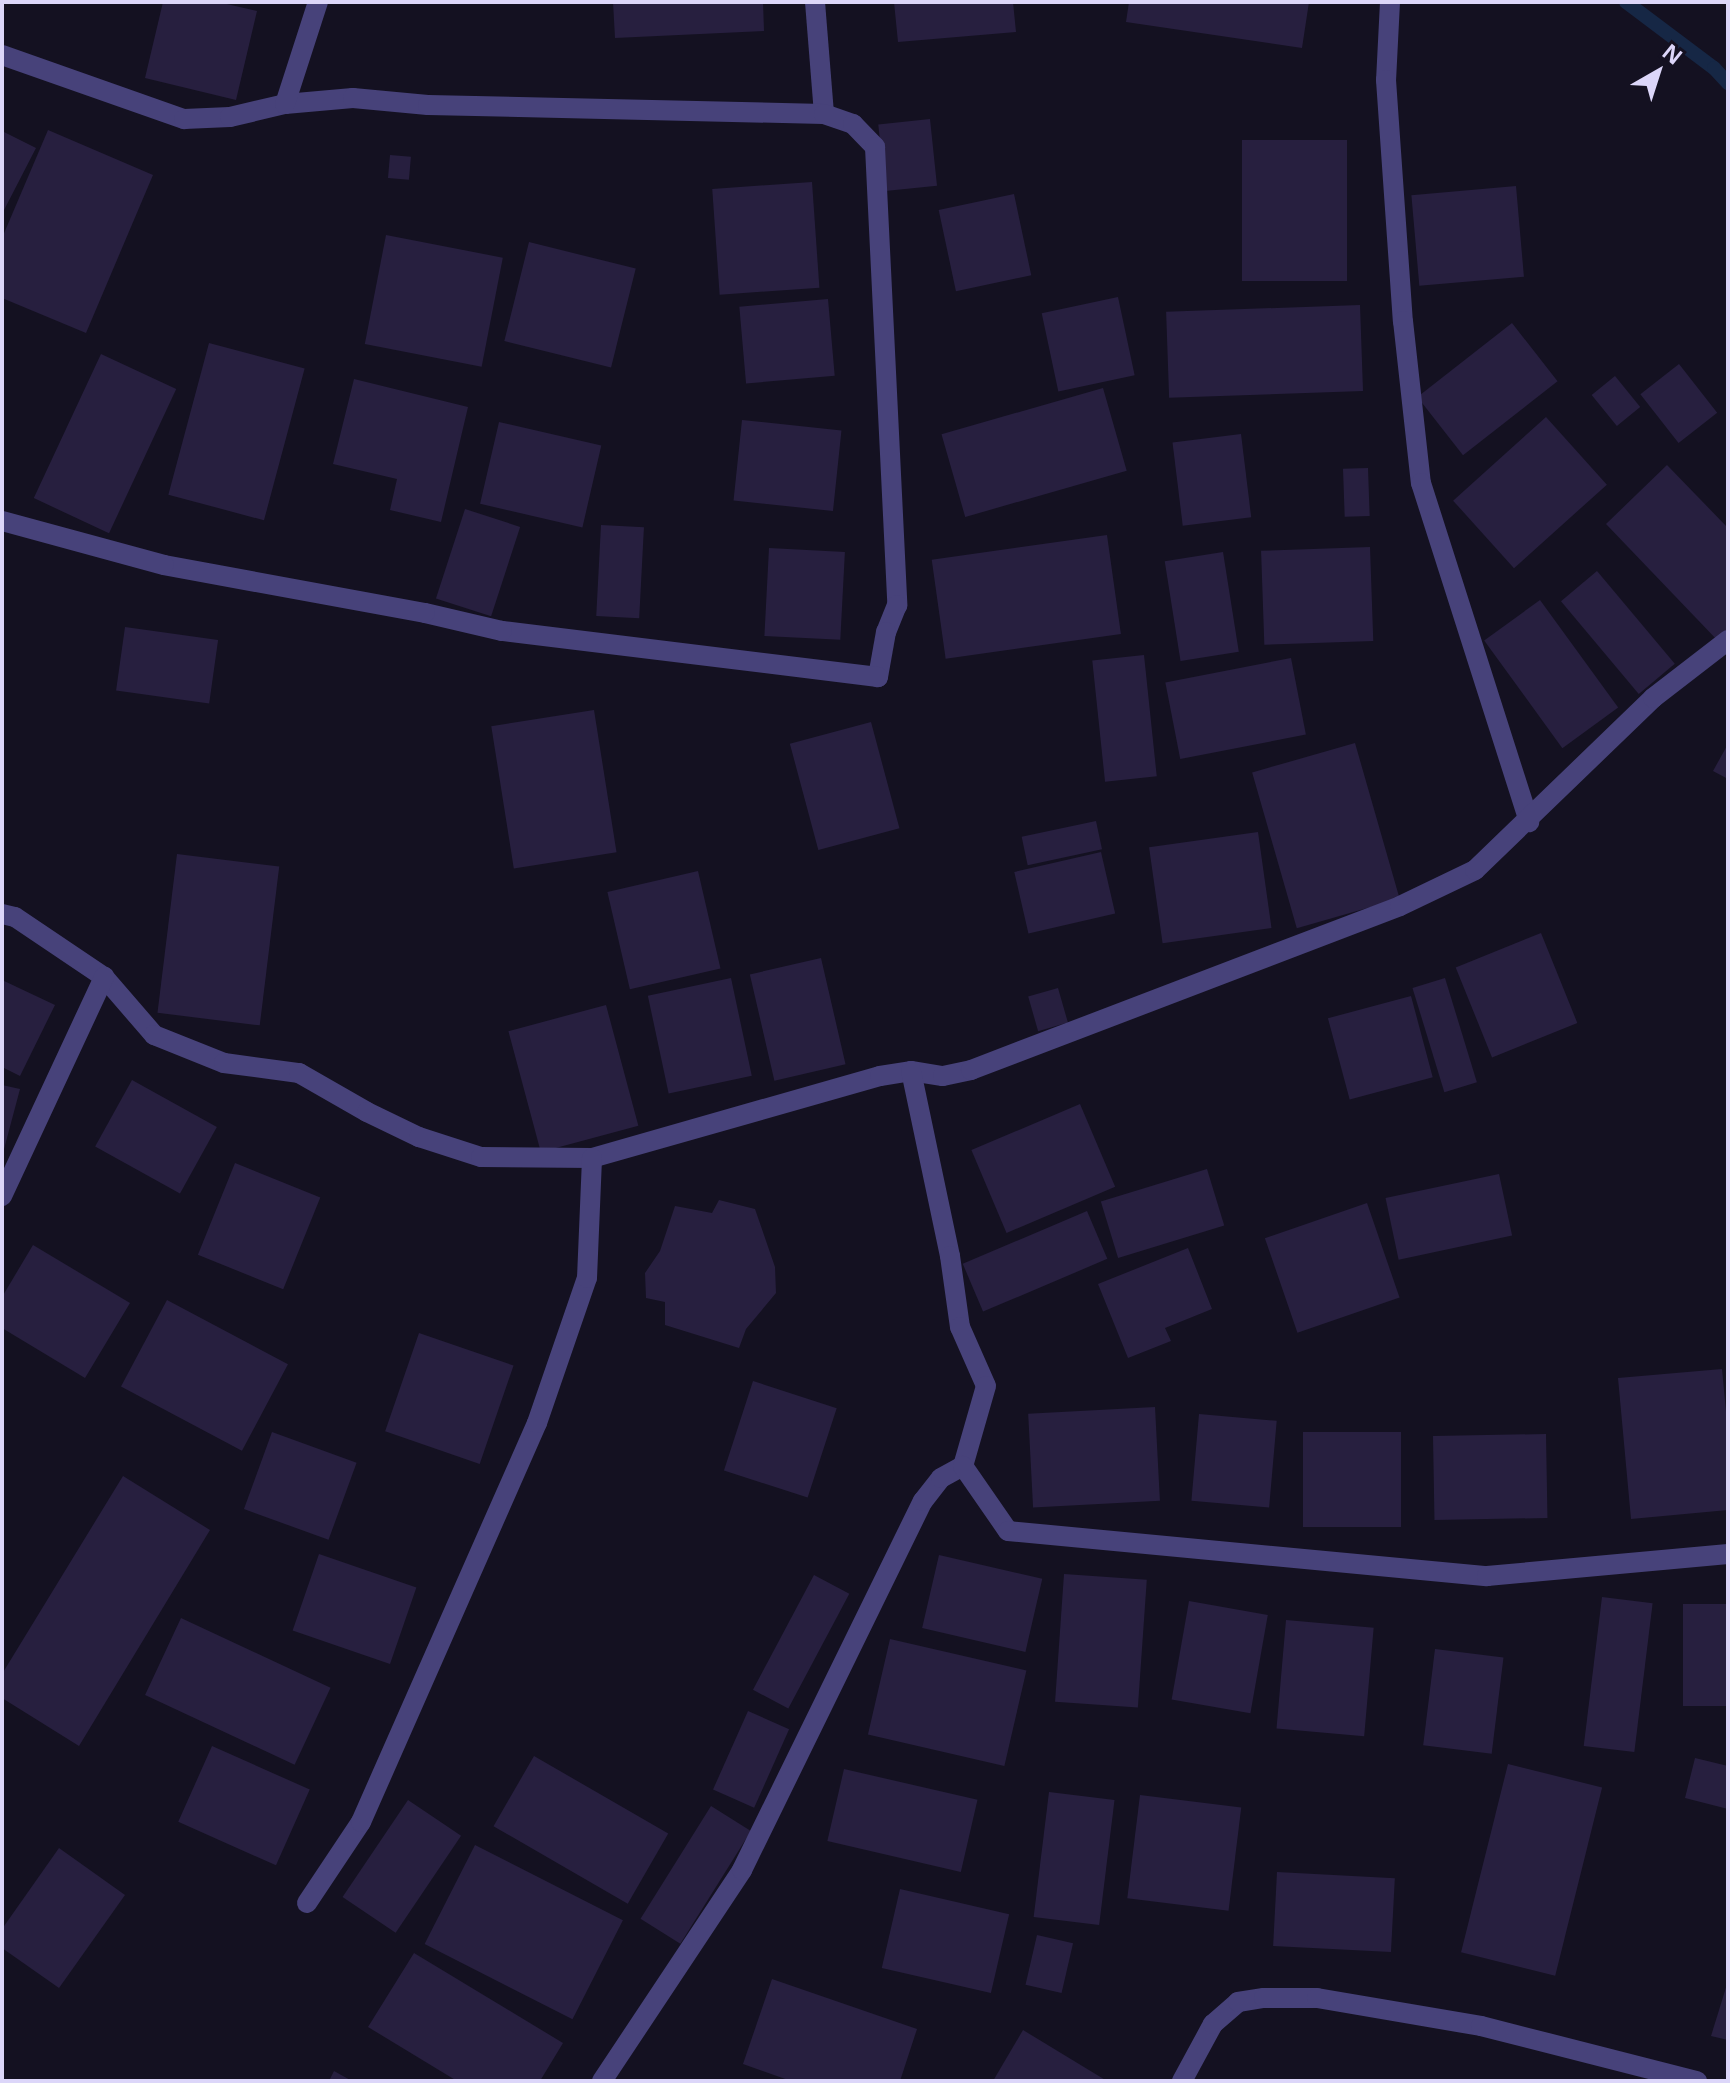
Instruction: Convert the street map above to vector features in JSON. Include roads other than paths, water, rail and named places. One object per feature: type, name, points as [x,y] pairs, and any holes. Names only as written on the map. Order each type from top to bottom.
[{"type":"street","points":[[285,104],[318,2]]},
{"type":"street","points":[[815,2],[824,114]]},
{"type":"street","points":[[1390,2],[1386,80],[1403,321],[1421,483],[1529,822]]},
{"type":"street","points":[[2,55],[184,119],[230,117],[285,104],[353,98],[428,105],[824,114],[853,124],[875,147],[897,605],[886,632],[878,677],[502,631],[425,613],[164,565],[2,521]]},
{"type":"street","points":[[2,914],[15,917],[104,977],[154,1035],[224,1063],[299,1073],[367,1112],[419,1137],[481,1157],[592,1158],[880,1076],[911,1071],[943,1076],[971,1070],[1400,906],[1475,870],[1529,822],[1653,698],[1728,640]]},
{"type":"street","points":[[2,1196],[104,977]]},
{"type":"street","points":[[602,2081],[742,1870],[923,1501],[941,1478],[963,1466],[986,1386],[960,1327],[950,1256],[911,1071]]},
{"type":"street","points":[[307,1903],[361,1822],[537,1423],[587,1278],[592,1158]]},
{"type":"street","points":[[963,1466],[1008,1531],[1487,1576],[1728,1554]]},
{"type":"street","points":[[1182,2081],[1213,2024],[1238,2002],[1264,1998],[1317,1998],[1481,2026],[1697,2081]]},
{"type":"waterway","points":[[1626,2],[1714,68],[1728,83]]}]
